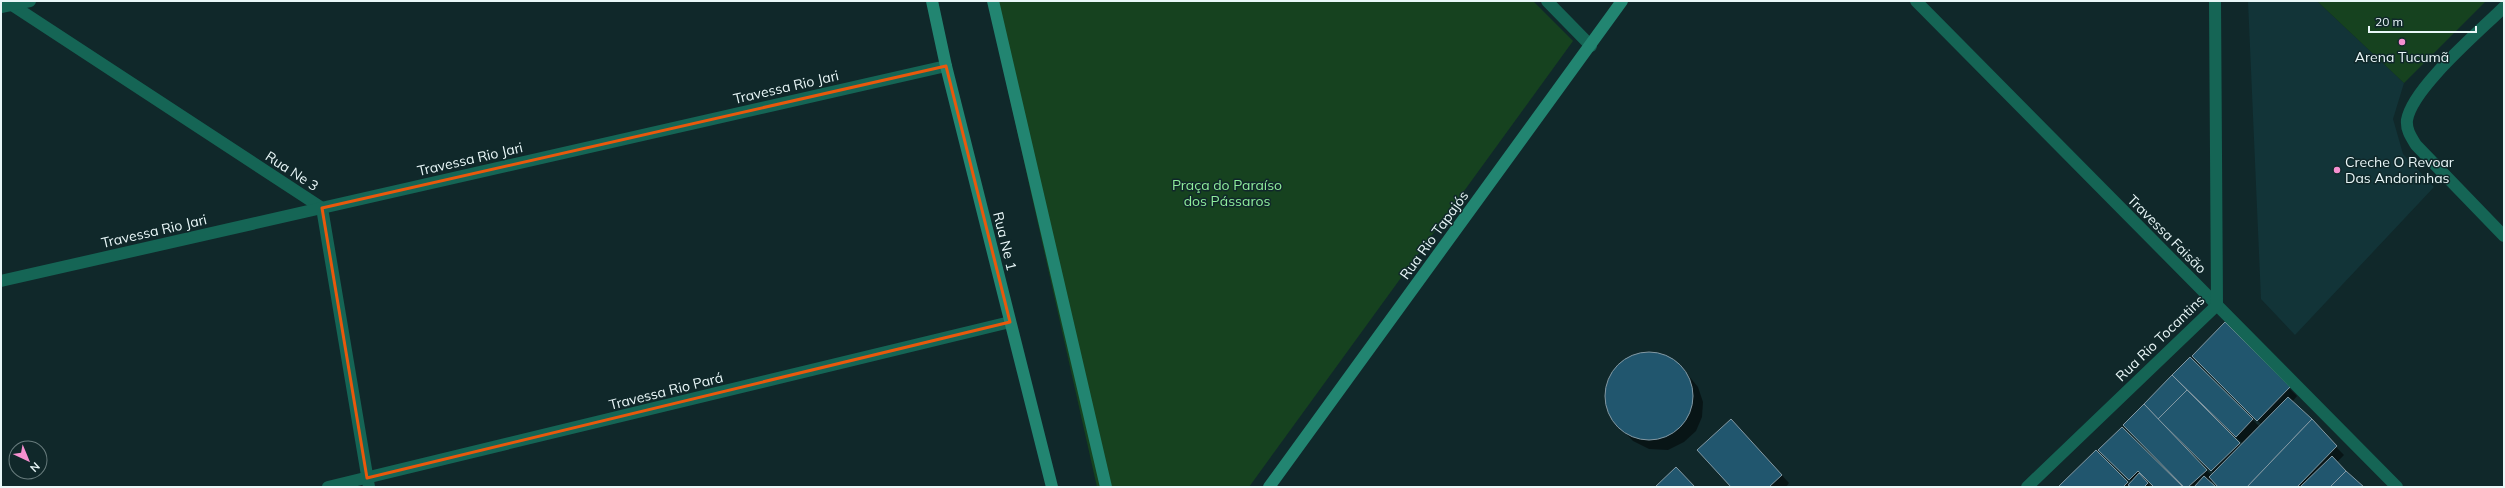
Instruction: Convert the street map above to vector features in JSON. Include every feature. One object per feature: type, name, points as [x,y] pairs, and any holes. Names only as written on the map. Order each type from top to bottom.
[{"type":"street","points":[[8,4],[30,1]]},
{"type":"street","name":"Rua Ne 1","points":[[932,1],[946,66],[1052,487]]},
{"type":"street","points":[[993,1],[1106,487]]},
{"type":"street","points":[[1547,1],[1591,46]]},
{"type":"street","name":"Rua Rio Tapajós","points":[[1269,487],[1591,46],[1622,1]]},
{"type":"street","name":"Travessa Faisão","points":[[1916,1],[2397,487]]},
{"type":"street","name":"Rua Rio Tocantins","points":[[2027,487],[2217,305],[2215,1]]},
{"type":"street","name":"Rua Ne 3","points":[[8,4],[322,208],[368,483]]},
{"type":"street","points":[[2504,6],[2444,66],[2414,104],[2408,118],[2410,135],[2416,145],[2504,236]]},
{"type":"street","name":"Travessa Rio Jari","points":[[1,281],[946,66]]},
{"type":"street","name":"Travessa Rio Pará","points":[[328,487],[368,483],[1010,322]]},
{"type":"highlighted area","points":[[946,66],[1010,322],[367,478],[322,208]]},
{"type":"shaded area","name":"Creche O Revoar Das Andorinhas","points":[[2248,1],[2317,1],[2404,83],[2393,119],[2403,154],[2434,187],[2295,335],[2261,299]]},
{"type":"green space","name":"Praça do Paraíso dos Pássaros","points":[[988,1],[1533,1],[1573,41],[1249,487],[1097,487]]},
{"type":"green space","name":"Arena Tucumã","points":[[2317,1],[2486,1],[2404,83]]},
{"type":"building","points":[[2225,322],[2290,387],[2257,421],[2192,356]]},
{"type":"building","points":[[1649,352],[1666,356],[1680,365],[1689,379],[1693,396],[1689,413],[1680,427],[1666,436],[1649,440],[1632,436],[1618,427],[1609,413],[1605,396],[1609,379],[1618,365],[1632,356]]},
{"type":"building","points":[[2190,357],[2253,419],[2236,437],[2172,375]]},
{"type":"building","points":[[2172,375],[2187,390],[2158,419],[2144,404]]},
{"type":"building","points":[[2187,390],[2240,443],[2211,471],[2158,419]]},
{"type":"building","points":[[2288,397],[2312,419],[2247,487],[2218,487],[2209,477]]},
{"type":"building","points":[[2144,404],[2207,470],[2188,487],[2184,487],[2123,425]]},
{"type":"building","points":[[1731,419],[1782,475],[1769,487],[1731,487],[1697,450]]},
{"type":"building","points":[[2312,419],[2337,446],[2297,487],[2247,487]]},
{"type":"building","points":[[2122,427],[2183,487],[2154,487],[2138,471],[2129,480],[2098,450]]},
{"type":"building","points":[[2096,450],[2128,482],[2123,487],[2058,487]]},
{"type":"building","points":[[2332,456],[2346,471],[2330,487],[2300,487]]},
{"type":"building","points":[[1676,467],[1695,487],[1655,487]]},
{"type":"building","points":[[2346,471],[2364,487],[2330,487]]},
{"type":"building","points":[[2139,473],[2148,483],[2144,487],[2131,487],[2128,485]]},
{"type":"building","points":[[2204,476],[2216,487],[2194,487]]},
{"type":"place","name":"Arena Tucumã","points":[[2402,42]]},
{"type":"place","name":"Creche O Revoar Das Andorinhas","points":[[2337,170]]}]
